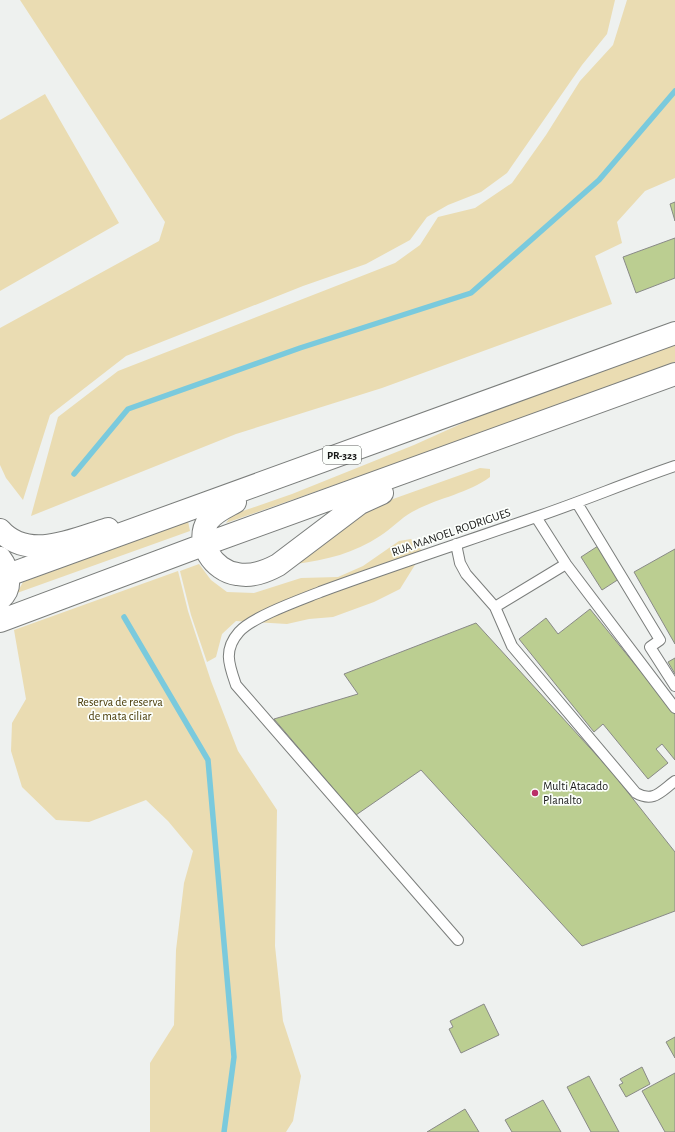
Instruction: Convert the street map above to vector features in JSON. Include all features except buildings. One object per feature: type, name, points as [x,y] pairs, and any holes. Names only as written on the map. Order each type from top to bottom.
[{"type":"main road","name":"PR-323","points":[[3,570],[271,481],[675,333]]},
{"type":"main road","points":[[0,621],[204,545],[675,374]]},
{"type":"main road","points":[[271,481],[216,513],[208,521],[203,531],[204,545],[219,567],[235,574],[249,575],[264,572],[278,565],[360,502],[446,466],[458,453]]},
{"type":"main road","points":[[0,530],[18,544],[50,546],[141,519],[154,521]]},
{"type":"main road","points":[[0,599],[8,588],[3,570]]},
{"type":"lane","name":"RUA MANOEL RODRIGUES","points":[[458,940],[236,685],[229,667],[229,647],[239,631],[265,614],[456,544],[577,503],[675,466]]},
{"type":"lane","points":[[577,503],[660,640],[650,647],[675,686]]},
{"type":"lane","points":[[536,517],[566,564],[675,708]]},
{"type":"lane","points":[[456,544],[460,563],[466,574],[495,607],[512,646],[636,793],[645,798],[654,797],[675,781]]},
{"type":"lane","points":[[495,607],[566,564]]},
{"type":"green space","points":[[20,0],[615,0],[607,34],[582,65],[507,173],[481,192],[448,205],[427,217],[410,240],[366,264],[303,286],[126,356],[50,415],[23,500],[6,478],[0,465],[0,328],[159,241],[165,222]]},
{"type":"green space","points":[[627,0],[675,0],[675,178],[645,191],[617,222],[622,243],[595,256],[612,304],[382,388],[236,434],[31,516],[58,417],[118,371],[395,263],[420,245],[438,217],[475,208],[512,183],[546,135],[580,81],[613,45]]},
{"type":"green space","points":[[45,94],[119,223],[0,291],[0,120]]},
{"type":"green space","points":[[675,343],[675,362],[563,405],[226,523],[231,516],[240,512],[292,494],[414,445],[494,409]]},
{"type":"green space","points":[[480,468],[490,469],[490,477],[472,488],[412,512],[370,542],[340,555],[296,564],[356,516],[393,499]]},
{"type":"green space","points":[[188,521],[190,531],[17,593],[23,582]]},
{"type":"green space","points":[[411,539],[423,552],[400,589],[374,602],[333,617],[309,619],[287,624],[236,621],[222,634],[216,657],[207,662],[191,615],[180,571],[199,564],[211,580],[227,592],[254,593],[301,578],[338,577],[363,566],[399,541]]},
{"type":"green space","name":"Reserva de reserva de mata ciliar","points":[[178,571],[188,611],[211,681],[238,751],[277,810],[275,946],[283,1021],[301,1076],[293,1121],[286,1132],[150,1132],[150,1063],[174,1025],[176,950],[184,883],[193,851],[168,821],[146,800],[89,822],[56,820],[22,787],[11,751],[12,723],[26,699],[14,630]]},
{"type":"waterway","points":[[74,474],[128,409],[300,348],[471,293],[599,180],[675,91]]},
{"type":"waterway","points":[[124,617],[208,760],[234,1057],[224,1132]]},
{"type":"place","name":"Multi Atacado Planalto","points":[[535,793]]}]
